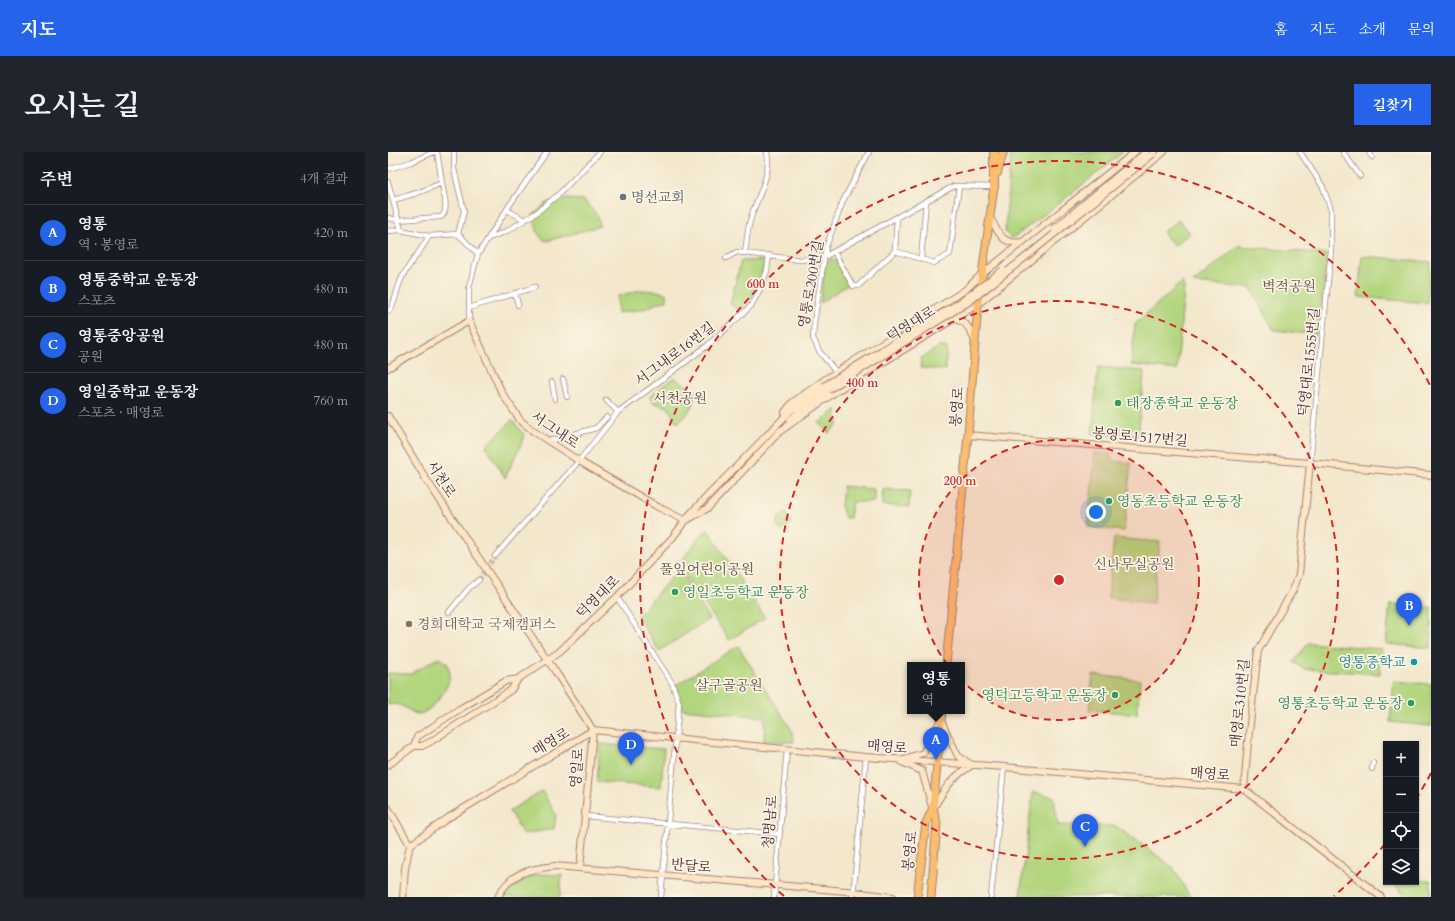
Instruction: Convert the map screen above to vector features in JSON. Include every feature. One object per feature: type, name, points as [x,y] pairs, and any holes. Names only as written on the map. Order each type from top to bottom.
[{"type":"highway","name":"봉영로","points":[[994,152],[994,184]]},
{"type":"highway","points":[[994,184],[1003,152]]},
{"type":"main road","name":"봉영로","points":[[946,662],[968,435],[978,304],[994,184]]},
{"type":"main road","name":"봉영로","points":[[918,897],[926,823],[933,808],[942,714]]},
{"type":"main road","name":"봉영로","points":[[931,897],[937,823],[933,808]]},
{"type":"street","points":[[388,169],[411,162],[434,152]]},
{"type":"street","points":[[388,218],[398,220],[441,217],[444,215],[446,210],[437,152]]},
{"type":"street","points":[[454,152],[454,169],[464,211],[458,234]]},
{"type":"street","name":"서그내로","points":[[547,152],[478,254],[469,287],[469,321],[498,386],[520,420],[533,432],[579,461],[658,507],[686,521]]},
{"type":"street","points":[[488,239],[507,231],[536,213],[558,194],[600,152]]},
{"type":"street","points":[[745,252],[749,221],[762,187],[769,163],[767,152]]},
{"type":"street","name":"영통로200번길","points":[[836,372],[819,351],[813,338],[824,257],[826,247],[843,201],[869,152]]},
{"type":"street","points":[[774,428],[792,403],[836,372],[965,290],[1134,152]]},
{"type":"street","points":[[779,432],[838,390],[978,304],[1164,152]]},
{"type":"street","name":"덕영대로1555번길","points":[[1300,152],[1323,187],[1331,210],[1331,251],[1310,463]]},
{"type":"street","points":[[1343,152],[1360,176]]},
{"type":"street","points":[[1369,152],[1372,158]]},
{"type":"street","name":"덕영대로","points":[[388,765],[414,746],[417,737],[506,681],[518,679],[558,652],[617,597],[686,521],[691,513],[792,409],[965,299],[1151,153]]},
{"type":"street","points":[[388,182],[401,230]]},
{"type":"street","points":[[393,200],[417,193],[442,182]]},
{"type":"street","points":[[726,258],[737,252],[801,260],[824,257],[954,186],[994,184]]},
{"type":"street","points":[[895,252],[934,263],[950,254],[959,186]]},
{"type":"street","points":[[921,260],[926,201]]},
{"type":"street","points":[[507,210],[525,220]]},
{"type":"street","points":[[834,252],[853,286],[858,286],[895,252],[897,217]]},
{"type":"street","points":[[990,218],[1004,239],[1014,243],[1024,241]]},
{"type":"street","points":[[388,231],[401,230],[429,236],[458,234],[478,254]]},
{"type":"street","points":[[389,311],[394,305],[400,282],[429,236]]},
{"type":"street","name":"서그내로16번길","points":[[495,556],[579,461],[618,412],[707,346],[751,306],[767,271],[769,255]]},
{"type":"street","points":[[469,308],[535,287]]},
{"type":"street","points":[[515,293],[518,305]]},
{"type":"street","points":[[953,319],[962,320],[966,324],[975,341]]},
{"type":"street","points":[[388,368],[469,321]]},
{"type":"street","points":[[563,379],[567,397]]},
{"type":"street","points":[[552,382],[556,399]]},
{"type":"street","name":"덕영대로","points":[[686,521],[708,508],[797,413],[826,388]]},
{"type":"street","points":[[606,400],[618,412]]},
{"type":"street","points":[[603,412],[611,420]]},
{"type":"street","name":"서천로","points":[[388,416],[426,479],[547,660]]},
{"type":"street","points":[[548,441],[570,436],[599,425],[607,416]]},
{"type":"street","points":[[599,425],[604,429]]},
{"type":"street","name":"봉영로1517번길","points":[[968,435],[1310,463],[1431,475]]},
{"type":"street","name":"매영로310번길","points":[[1244,789],[1258,651],[1293,590],[1299,574],[1310,463]]},
{"type":"street","points":[[449,612],[469,588],[479,580]]},
{"type":"street","points":[[617,597],[674,688],[679,704],[661,897]]},
{"type":"street","name":"영일로","points":[[547,660],[593,730],[580,868]]},
{"type":"street","name":"덕영대로","points":[[414,746],[422,746],[511,690],[518,679]]},
{"type":"street","points":[[898,760],[923,753],[941,720]]},
{"type":"street","points":[[933,808],[948,784],[972,765],[958,756],[941,720]]},
{"type":"street","name":"매영로","points":[[410,845],[448,818],[593,730],[866,758],[1004,767],[1244,789],[1381,897]]},
{"type":"street","name":"청명남로","points":[[774,897],[787,750]]},
{"type":"street","points":[[853,895],[866,758]]},
{"type":"street","points":[[898,760],[922,771],[933,808]]},
{"type":"street","points":[[1372,769],[1373,763]]},
{"type":"street","points":[[991,897],[1004,767]]},
{"type":"street","points":[[388,808],[410,845],[405,868],[403,897]]},
{"type":"street","points":[[585,816],[780,834]]},
{"type":"street","name":"반달로","points":[[498,897],[501,891],[515,876],[534,868],[555,866],[775,885],[853,895],[893,897]]},
{"type":"green space","points":[[1011,152],[1123,152],[1013,238],[1005,232]]},
{"type":"green space","points":[[564,199],[584,200],[598,216],[600,226],[547,241],[539,234],[533,215],[548,202]]},
{"type":"green space","points":[[1179,220],[1190,233],[1174,246],[1163,232]]},
{"type":"green space","name":"벽적공원","points":[[1238,246],[1327,254],[1318,335],[1274,330],[1251,288],[1193,283]]},
{"type":"green space","points":[[1362,256],[1431,262],[1427,303],[1358,297]]},
{"type":"green space","points":[[830,259],[836,260],[849,284],[820,303],[825,264]]},
{"type":"green space","points":[[765,260],[762,275],[757,287],[745,304],[740,310],[730,304],[741,261]]},
{"type":"green space","points":[[1182,282],[1184,288],[1177,370],[1131,365],[1135,324]]},
{"type":"green space","points":[[640,290],[657,291],[667,294],[667,301],[660,302],[644,309],[618,313],[618,296]]},
{"type":"green space","points":[[941,346],[947,348],[945,370],[921,368],[921,358]]},
{"type":"green space","name":"태장중학교 운동장","points":[[1098,367],[1144,371],[1138,438],[1092,434]]},
{"type":"green space","name":"서천공원","points":[[674,377],[695,392],[690,408],[680,422],[676,422],[668,407],[654,403],[650,396]]},
{"type":"green space","points":[[837,409],[838,425],[828,433],[819,423]]},
{"type":"green space","points":[[512,420],[525,436],[505,478],[486,446]]},
{"type":"green space","name":"영동초등학교 운동장","points":[[1095,453],[1109,454],[1113,461],[1131,463],[1124,531],[1088,527]]},
{"type":"green space","points":[[843,486],[874,489],[874,502],[852,502],[850,518],[845,518],[841,506]]},
{"type":"green space","points":[[883,489],[910,491],[909,507],[882,505]]},
{"type":"green space","points":[[786,512],[792,523],[781,531],[777,524],[780,516]]},
{"type":"green space","name":"풀잎어린이공원","points":[[708,530],[765,618],[729,640],[678,565],[700,536]]},
{"type":"green space","name":"신나무실공원","points":[[1114,538],[1160,542],[1153,603],[1108,598]]},
{"type":"green space","name":"영일초등학교 운동장","points":[[679,569],[709,619],[659,651],[637,616]]},
{"type":"green space","points":[[1390,604],[1431,607],[1431,648],[1386,644]]},
{"type":"green space","points":[[1308,643],[1382,649],[1380,674],[1303,669],[1294,662]]},
{"type":"green space","name":"살구골공원","points":[[738,646],[793,732],[794,742],[764,741],[765,717],[683,709],[676,685]]},
{"type":"green space","points":[[440,658],[447,663],[450,674],[444,692],[434,705],[424,713],[419,714],[411,712],[402,706],[393,704],[388,705],[388,673],[411,674],[432,661]]},
{"type":"green space","name":"영덕고등학교 운동장","points":[[1093,675],[1140,680],[1137,714],[1089,710]]},
{"type":"green space","name":"영통초등학교 운동장","points":[[1394,681],[1431,684],[1431,726],[1390,722]]},
{"type":"green space","points":[[600,744],[664,749],[661,787],[597,782]]},
{"type":"green space","points":[[542,791],[556,815],[554,829],[523,834],[509,811]]},
{"type":"green space","points":[[1033,792],[1054,797],[1058,825],[1116,826],[1173,867],[1190,897],[1020,897]]},
{"type":"green space","points":[[539,874],[562,875],[560,897],[504,897],[520,882]]},
{"type":"green space","points":[[1419,880],[1431,881],[1431,897],[1407,897],[1396,885],[1419,885]]},
{"type":"tunnel","points":[[479,580],[495,556]]},
{"type":"place","name":"명선교회","points":[[623,197]]},
{"type":"place","name":"태장중학교 운동장","points":[[1118,403]]},
{"type":"place","name":"영동초등학교 운동장","points":[[1109,501]]},
{"type":"place","name":"영일초등학교 운동장","points":[[675,592]]},
{"type":"place","name":"경희대학교 국제캠퍼스","points":[[409,624]]},
{"type":"place","name":"영통중학교 운동장","points":[[1409,626]]},
{"type":"place","name":"영통중학교","points":[[1414,662]]},
{"type":"place","name":"영덕고등학교 운동장","points":[[1115,695]]},
{"type":"place","name":"영통초등학교 운동장","points":[[1411,703]]},
{"type":"place","name":"영통","points":[[936,760]]},
{"type":"place","name":"영일중학교 운동장","points":[[631,765]]},
{"type":"place","name":"영통중앙공원","points":[[1085,847]]}]
